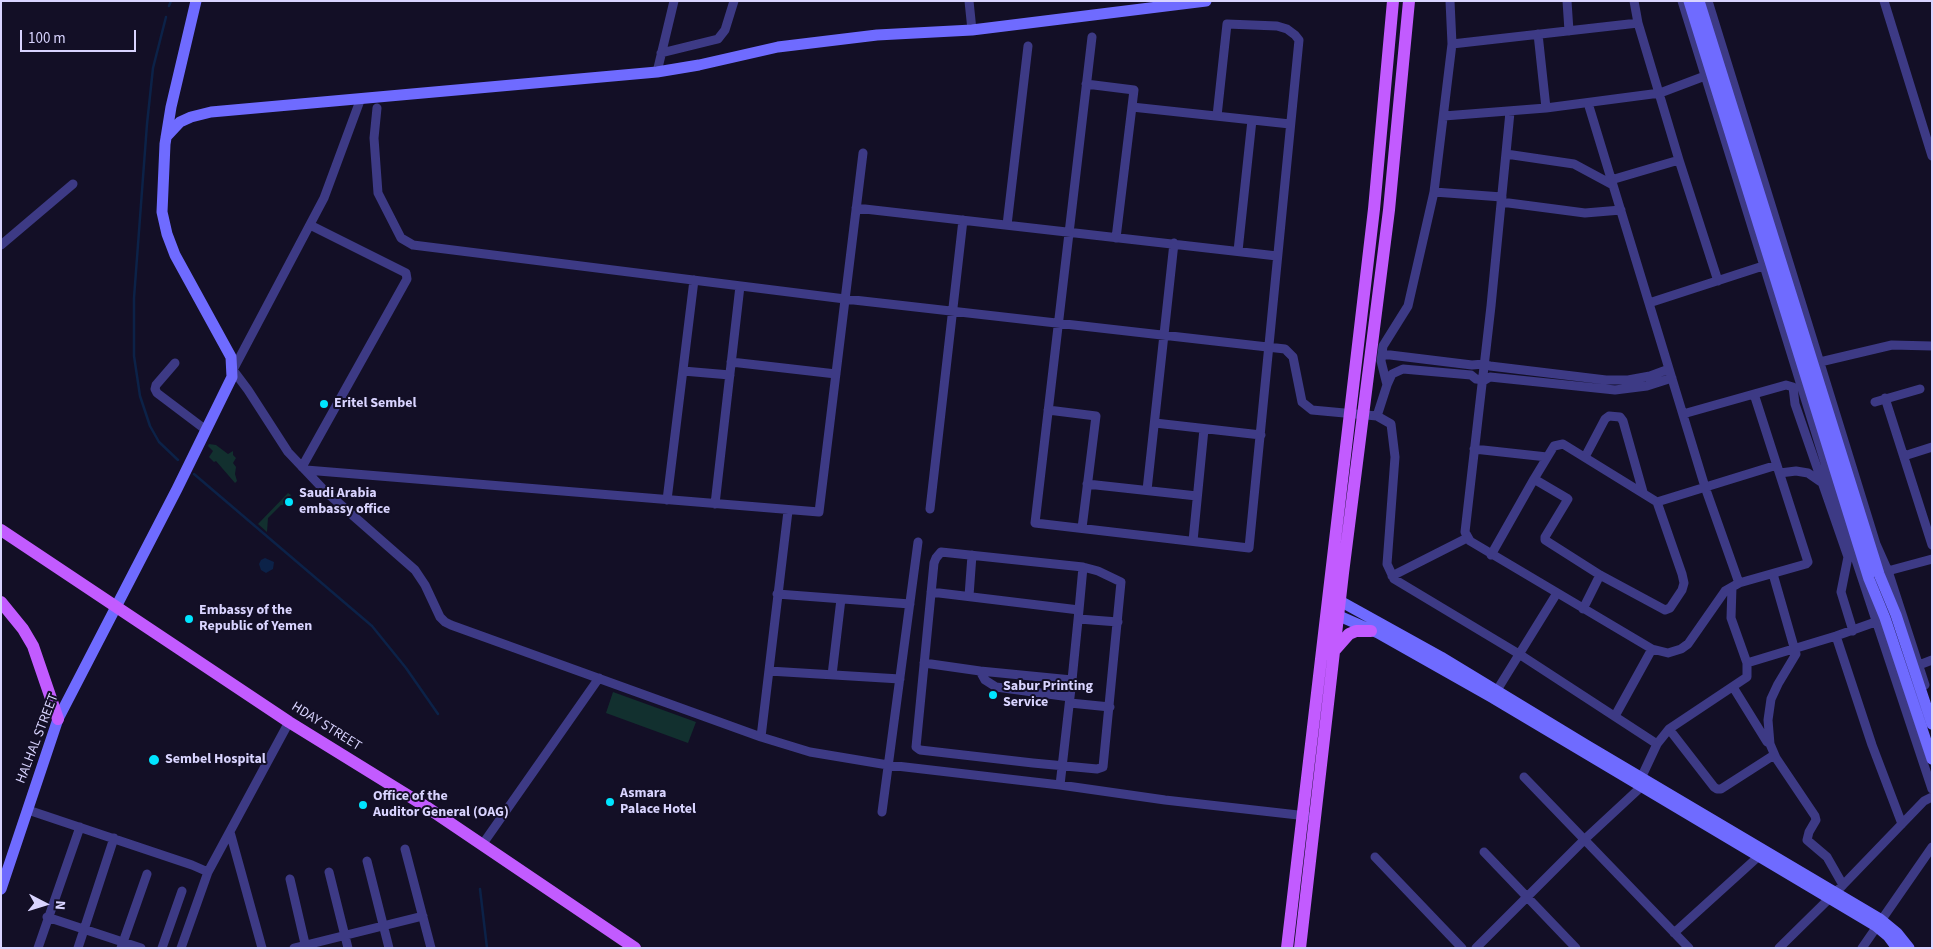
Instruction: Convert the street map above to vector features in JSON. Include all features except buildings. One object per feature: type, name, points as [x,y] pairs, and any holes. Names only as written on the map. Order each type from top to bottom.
[{"type":"main road","points":[[1300,948],[1308,816],[1327,610],[1374,208],[1393,1]]},
{"type":"main road","points":[[1287,948],[1339,616],[1389,210],[1409,1]]},
{"type":"main road","name":"HDAY STREET","points":[[1,530],[289,722],[425,806],[635,948]]},
{"type":"main road","points":[[1,602],[23,629],[33,646],[58,719]]},
{"type":"main road","points":[[1334,651],[1349,634],[1356,631],[1371,631]]},
{"type":"street","points":[[196,1],[171,106],[166,137],[161,205],[166,234],[174,255],[231,357],[233,370],[288,452],[325,491],[415,570],[445,622],[761,737],[810,752],[888,765],[1308,816]]},
{"type":"street","points":[[657,72],[674,1]]},
{"type":"street","points":[[662,53],[718,39],[725,30],[734,1]]},
{"type":"street","points":[[969,1],[972,30]]},
{"type":"street","points":[[166,137],[180,122],[190,117],[211,112],[657,72],[699,65],[778,47],[877,35],[972,30],[1206,1]]},
{"type":"street","points":[[1387,385],[1381,361],[1383,346],[1408,306],[1434,192],[1452,44],[1450,1]]},
{"type":"street","points":[[1567,1],[1569,31]]},
{"type":"street","points":[[1634,1],[1638,23],[1679,160],[1718,281]]},
{"type":"street","points":[[1682,1],[1855,560],[1886,618],[1932,724]]},
{"type":"street","points":[[1689,1],[1878,575],[1919,665],[1932,708]]},
{"type":"street","points":[[1699,1],[1878,575],[1886,618],[1932,789]]},
{"type":"street","points":[[1708,1],[1876,544],[1878,575]]},
{"type":"street","points":[[1884,1],[1932,156]]},
{"type":"street","points":[[1452,44],[1638,23]]},
{"type":"street","points":[[1092,37],[1035,523],[1249,548],[1299,40],[1290,31],[1277,26],[1227,24],[1217,116]]},
{"type":"street","points":[[1538,34],[1546,108]]},
{"type":"street","points":[[1007,225],[1028,46]]},
{"type":"street","points":[[1444,116],[1510,112],[1660,93],[1705,76]]},
{"type":"street","points":[[1086,84],[1134,90],[1116,238]]},
{"type":"street","points":[[233,370],[324,198],[361,98]]},
{"type":"street","points":[[1476,948],[1641,782],[1657,744],[1669,729],[1733,687],[1746,677],[1748,673],[1731,618],[1735,585],[1588,103]]},
{"type":"street","points":[[1132,107],[1290,124]]},
{"type":"street","points":[[377,108],[374,138],[378,193],[397,232],[406,242],[426,248],[845,300],[1058,322],[1285,349],[1293,357],[1302,402],[1312,410],[1377,416],[1391,424],[1395,457],[1387,564],[1394,579],[1519,654],[1657,744]]},
{"type":"street","points":[[1510,112],[1465,532],[1467,538],[1652,649],[1668,653],[1674,652],[1688,644],[1725,591],[1735,585],[1808,562],[1754,394]]},
{"type":"street","points":[[1238,251],[1252,120]]},
{"type":"street","points":[[304,469],[788,511],[819,512],[863,153]]},
{"type":"street","points":[[1506,154],[1574,164],[1612,182],[1679,160]]},
{"type":"street","points":[[1,245],[73,184]]},
{"type":"street","points":[[1434,192],[1585,213],[1621,210]]},
{"type":"street","points":[[856,208],[1277,256]]},
{"type":"street","points":[[930,509],[962,220]]},
{"type":"street","points":[[304,469],[407,279],[406,273],[310,225]]},
{"type":"street","points":[[1148,490],[1174,244]]},
{"type":"street","points":[[1648,303],[1763,266]]},
{"type":"street","points":[[667,500],[694,280]]},
{"type":"street","points":[[715,504],[740,286]]},
{"type":"street","points":[[1820,362],[1892,345],[1932,346]]},
{"type":"street","points":[[1382,354],[1472,365],[1484,364],[1606,380],[1650,376],[1669,369]]},
{"type":"street","points":[[175,362],[156,384],[157,393],[206,430]]},
{"type":"street","points":[[731,362],[836,374]]},
{"type":"street","points":[[1377,416],[1392,374],[1402,369],[1470,375],[1482,379],[1490,377],[1615,390],[1647,386],[1672,378]]},
{"type":"street","name":"HALHAL STREET","points":[[1,889],[58,719],[230,384],[233,370]]},
{"type":"street","points":[[683,371],[730,375]]},
{"type":"street","points":[[1683,414],[1786,385],[1793,387],[1795,404],[1848,557],[1841,592],[1853,631]]},
{"type":"street","points":[[1875,402],[1920,389]]},
{"type":"street","points":[[1885,398],[1932,545]]},
{"type":"street","points":[[1048,410],[1096,416],[1082,528]]},
{"type":"street","points":[[1585,457],[1605,419],[1609,416],[1620,417],[1623,420],[1643,492]]},
{"type":"street","points":[[1155,423],[1261,435]]},
{"type":"street","points":[[1193,542],[1204,429]]},
{"type":"street","points":[[1491,554],[1534,479],[1554,446],[1562,444],[1657,502],[1684,583],[1682,590],[1670,608],[1665,610],[1600,575],[1545,540],[1545,536],[1568,499],[1534,479]]},
{"type":"street","points":[[1904,456],[1932,447]]},
{"type":"street","points":[[1474,449],[1547,458]]},
{"type":"street","points":[[1657,502],[1705,487],[1778,469],[1808,473],[1821,483]]},
{"type":"street","points":[[1087,484],[1197,496]]},
{"type":"street","points":[[761,737],[788,511]]},
{"type":"street","points":[[1392,576],[1467,538]]},
{"type":"street","points":[[882,812],[918,542]]},
{"type":"street","points":[[945,552],[1083,567],[1098,571],[1121,582],[1103,767],[1097,769],[1062,766],[918,748],[915,744],[934,563],[938,554],[945,552]]},
{"type":"street","points":[[968,596],[972,555]]},
{"type":"street","points":[[1878,575],[1932,559]]},
{"type":"street","points":[[1060,785],[1083,567]]},
{"type":"street","points":[[1773,574],[1795,648],[1794,659],[1778,684],[1770,704],[1768,728],[1773,753]]},
{"type":"street","points":[[1583,609],[1600,575]]},
{"type":"street","points":[[931,592],[968,596],[1118,622]]},
{"type":"street","points":[[1495,694],[1556,593]]},
{"type":"street","points":[[777,594],[910,604]]},
{"type":"street","points":[[832,675],[841,599]]},
{"type":"street","points":[[1340,601],[1495,694],[1586,745],[1759,856],[1836,891]]},
{"type":"street","points":[[1327,610],[1495,694]]},
{"type":"street","points":[[1746,663],[1853,631],[1886,618]]},
{"type":"street","points":[[1886,618],[1932,759]]},
{"type":"street","points":[[1836,636],[1872,745],[1902,824]]},
{"type":"street","points":[[1615,716],[1652,649]]},
{"type":"street","points":[[1919,665],[1932,660]]},
{"type":"street","points":[[924,664],[1072,680]]},
{"type":"street","points":[[769,671],[900,679]]},
{"type":"street","points":[[980,671],[985,680],[996,687],[1110,707]]},
{"type":"street","points":[[482,845],[599,678]]},
{"type":"street","points":[[1733,687],[1773,753],[1815,816],[1816,820],[1807,840],[1827,856],[1836,891]]},
{"type":"street","points":[[181,948],[208,872],[289,722]]},
{"type":"street","points":[[1669,729],[1717,789],[1720,789],[1773,753]]},
{"type":"street","points":[[1524,777],[1689,948]]},
{"type":"street","points":[[1641,782],[1836,891],[1878,922],[1897,933],[1909,948]]},
{"type":"street","points":[[1779,948],[1924,801],[1932,797]]},
{"type":"street","points":[[28,810],[114,838],[208,872]]},
{"type":"street","points":[[38,948],[47,917],[80,827]]},
{"type":"street","points":[[230,832],[262,948]]},
{"type":"street","points":[[78,948],[114,838]]},
{"type":"street","points":[[1862,948],[1878,922],[1932,846]]},
{"type":"street","points":[[405,849],[431,948]]},
{"type":"street","points":[[1484,852],[1576,948]]},
{"type":"street","points":[[1674,933],[1759,856]]},
{"type":"street","points":[[1375,857],[1462,948]]},
{"type":"street","points":[[367,861],[389,948]]},
{"type":"street","points":[[328,872],[348,948]]},
{"type":"street","points":[[122,945],[147,874]]},
{"type":"street","points":[[290,879],[305,946]]},
{"type":"street","points":[[162,948],[182,891]]},
{"type":"street","points":[[294,948],[422,916]]},
{"type":"street","points":[[47,917],[122,945],[141,948]]},
{"type":"street","points":[[1878,922],[1883,932],[1897,948]]},
{"type":"green space","points":[[209,444],[216,445],[228,454],[233,451],[233,455],[236,458],[233,463],[236,467],[237,481],[235,483],[216,461],[214,462],[209,457],[213,451],[208,446]]},
{"type":"green space","points":[[288,493],[291,495],[289,499],[268,518],[267,532],[258,524]]},
{"type":"green space","points":[[613,692],[696,722],[688,743],[606,713]]},
{"type":"water","points":[[265,558],[274,562],[273,569],[266,573],[261,570],[259,564]]},
{"type":"waterway","points":[[169,6],[171,1]]},
{"type":"waterway","points":[[166,17],[153,68],[147,124],[134,298],[134,356],[140,396],[150,426],[159,442],[178,460]]},
{"type":"waterway","points":[[194,474],[372,626],[406,668],[438,714]]},
{"type":"waterway","points":[[480,889],[487,948]]},
{"type":"place","name":"Eritel Sembel","points":[[324,404]]},
{"type":"place","name":"Saudi Arabia embassy office","points":[[289,502]]},
{"type":"place","name":"Embassy of the Republic of Yemen","points":[[189,619]]},
{"type":"place","name":"Sabur Printing Service","points":[[993,695]]},
{"type":"place","name":"Sembel Hospital","points":[[154,760]]},
{"type":"place","name":"Asmara Palace Hotel","points":[[610,802]]},
{"type":"place","name":"Office of the Auditor General (OAG)","points":[[363,805]]}]
